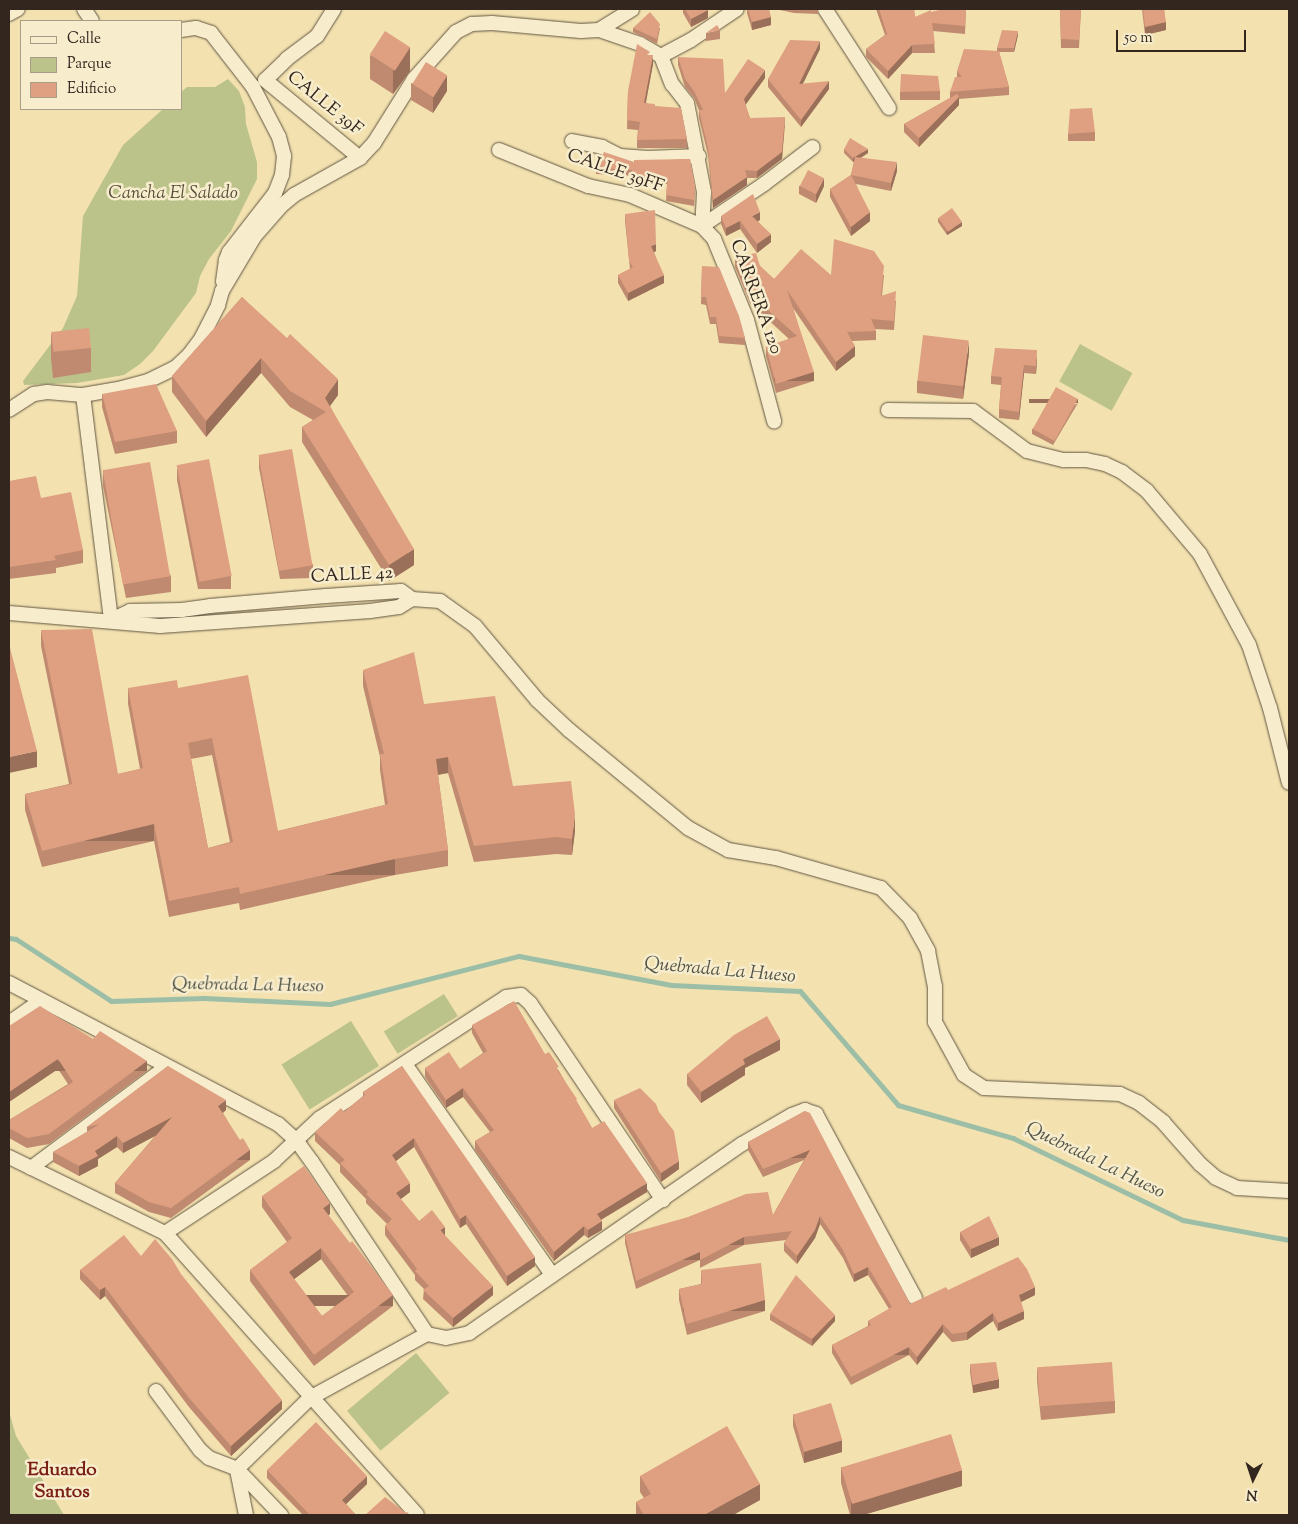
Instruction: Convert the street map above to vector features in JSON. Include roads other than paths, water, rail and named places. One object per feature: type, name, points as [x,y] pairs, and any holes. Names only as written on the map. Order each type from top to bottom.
[{"type":"street","points":[[9,14],[18,9]]},
{"type":"street","points":[[84,9],[91,20]]},
{"type":"street","name":"CALLE 39F","points":[[334,9],[317,36],[287,58],[264,80],[360,158]]},
{"type":"street","points":[[599,30],[632,9]]},
{"type":"street","points":[[661,56],[691,40],[737,9]]},
{"type":"street","points":[[825,9],[889,108]]},
{"type":"street","name":"CALLE 39F","points":[[222,290],[254,237],[281,206],[294,195],[360,158],[374,143],[414,79],[456,32],[472,24],[492,23],[581,31],[599,30]]},
{"type":"street","points":[[9,410],[34,394],[47,392],[83,395],[148,381],[175,368],[201,340],[218,305],[226,260],[274,193],[282,175],[284,156],[279,137],[253,87],[210,33],[196,28],[182,30]]},
{"type":"street","points":[[599,30],[640,44],[661,56],[672,84],[687,103],[699,156],[704,192],[702,226]]},
{"type":"street","points":[[572,141],[602,147],[620,156],[648,158],[699,156]]},
{"type":"street","points":[[702,226],[764,184],[813,146]]},
{"type":"street","name":"CALLE 39FF","points":[[499,150],[588,186],[630,195],[702,226]]},
{"type":"street","name":"CARRERA 120","points":[[702,226],[714,239],[747,320],[774,421]]},
{"type":"street","points":[[83,395],[111,620]]},
{"type":"street","points":[[888,410],[973,411],[1027,450],[1064,460],[1086,460],[1105,464],[1122,472],[1147,491],[1200,554],[1249,645],[1270,708],[1289,783]]},
{"type":"street","name":"CALLE 42","points":[[9,613],[111,620],[131,624],[160,626],[370,611],[399,607],[412,600],[440,601],[475,626],[537,700],[569,730],[688,828],[728,850],[776,858],[881,888],[910,918],[928,951],[936,986],[935,1022],[964,1075],[971,1080],[984,1088],[1120,1094],[1139,1103],[1163,1122],[1200,1164],[1216,1178],[1236,1188],[1289,1191]]},
{"type":"street","points":[[9,982],[40,1001],[278,1124],[296,1140],[427,1334]]},
{"type":"street","points":[[165,1233],[274,1161],[320,1118],[406,1064],[506,997],[521,996],[530,1003],[663,1200]]},
{"type":"street","points":[[9,1023],[40,1001]]},
{"type":"street","points":[[406,1064],[552,1275]]},
{"type":"street","points":[[31,1168],[166,1066]]},
{"type":"street","points":[[236,1469],[310,1398],[427,1334],[446,1338],[469,1333],[742,1144],[792,1115],[805,1110],[816,1114],[915,1298]]},
{"type":"street","points":[[9,1157],[165,1233],[310,1398],[417,1515]]},
{"type":"street","points":[[156,1391],[204,1454],[220,1464],[236,1469],[281,1515]]},
{"type":"street","points":[[236,1469],[246,1515]]},
{"type":"waterway","name":"Quebrada La Hueso","points":[[9,938],[16,939],[111,1001],[204,998],[330,1004],[519,956],[671,985],[800,991],[898,1105],[1013,1138],[1183,1220],[1289,1240]]},
{"type":"district","name":"Eduardo Santos","points":[[62,1482]]},
{"type":"park label","name":"Cancha El Salado","points":[[173,194]]}]
